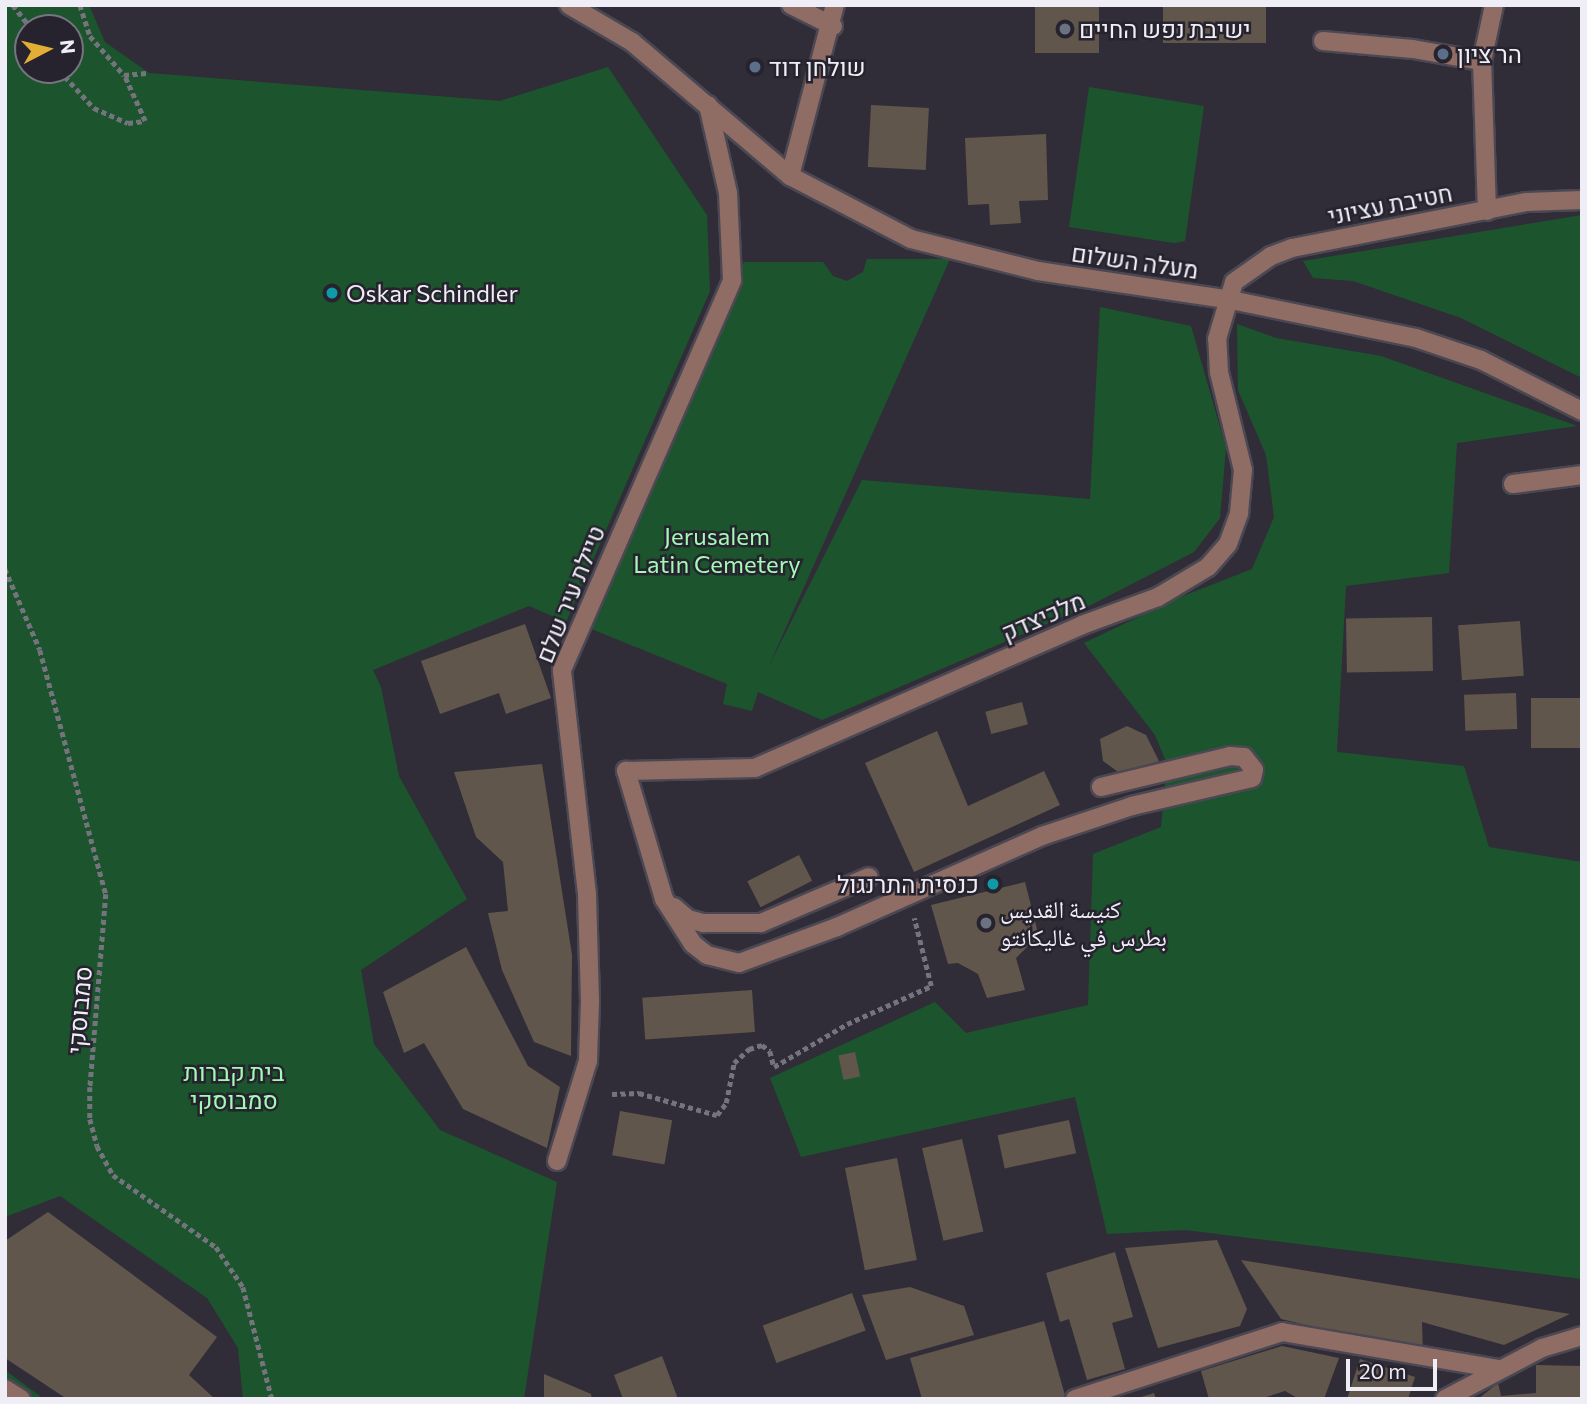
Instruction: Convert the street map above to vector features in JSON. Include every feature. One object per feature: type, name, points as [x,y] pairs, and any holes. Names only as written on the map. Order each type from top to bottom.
[{"type":"street","name":"מעלה השלום","points":[[569,5],[632,41],[790,176],[911,239],[1038,271],[1226,299],[1416,338],[1481,360],[1582,411]]},
{"type":"street","points":[[792,5],[833,26]]},
{"type":"street","points":[[790,176],[833,26],[835,5]]},
{"type":"street","points":[[1488,211],[1482,61],[1493,5]]},
{"type":"street","points":[[1323,41],[1413,49],[1482,61]]},
{"type":"street","name":"טיילת עיר שלם","points":[[557,1161],[588,1061],[590,1002],[587,894],[562,670],[732,280],[728,193],[708,105]]},
{"type":"street","name":"חטיבת עציוני","points":[[1226,299],[1234,282],[1271,256],[1292,248],[1526,202],[1582,200]]},
{"type":"street","name":"מלכיצדק","points":[[664,899],[626,771],[755,768],[1082,625],[1158,597],[1208,568],[1228,544],[1238,513],[1242,470],[1219,372],[1217,339],[1226,299]]},
{"type":"street","points":[[1513,484],[1582,475]]},
{"type":"street","points":[[664,899],[693,944],[707,955],[739,963],[838,927],[1042,836],[1132,806],[1252,778],[1254,770],[1244,757],[1230,756],[1101,787]]},
{"type":"street","points":[[664,899],[688,919],[703,923],[761,923],[869,877]]},
{"type":"street","points":[[1075,1399],[1282,1332],[1497,1370]]},
{"type":"street","points":[[1445,1399],[1542,1348],[1582,1336]]},
{"type":"street","points":[[5,1389],[21,1399]]},
{"type":"path","points":[[73,84],[94,107],[121,121],[145,121],[124,75],[90,36],[80,5]]},
{"type":"path","points":[[124,75],[149,73]]},
{"type":"path","name":"סמבוסקי","points":[[5,569],[40,650],[106,894],[90,1087],[90,1119],[97,1146],[113,1175],[216,1247],[243,1287],[272,1399]]},
{"type":"path","points":[[612,1094],[639,1093],[718,1115],[726,1103],[734,1063],[749,1049],[762,1045],[770,1051],[774,1066],[847,1024],[931,986],[909,894]]},
{"type":"green space","name":"בית קברות סמבוסקי","points":[[5,5],[89,5],[105,42],[149,73],[500,101],[608,67],[707,215],[710,291],[566,622],[529,606],[373,670],[381,687],[399,776],[467,899],[361,970],[374,1044],[440,1130],[557,1182],[524,1399],[243,1399],[238,1348],[207,1298],[60,1196],[5,1217]]},
{"type":"green space","points":[[1089,87],[1204,106],[1185,241],[1174,243],[1069,227]]},
{"type":"green space","points":[[1582,215],[1582,378],[1461,318],[1353,281],[1313,278],[1303,261]]},
{"type":"green space","name":"Jerusalem Latin Cemetery","points":[[867,259],[950,259],[768,668],[862,480],[1090,499],[1100,307],[1191,326],[1226,448],[1220,518],[1194,552],[1091,605],[822,720],[758,692],[752,711],[723,704],[727,684],[579,624],[744,262],[823,262],[833,276],[847,281],[863,272]]},
{"type":"green space","points":[[1237,324],[1276,338],[1381,356],[1577,426],[1457,443],[1449,573],[1346,586],[1337,752],[1464,766],[1489,847],[1582,862],[1582,1279],[1185,1230],[1107,1234],[1075,1097],[801,1157],[770,1078],[935,1002],[966,1033],[1088,1005],[1093,854],[1161,827],[1167,764],[1155,735],[1084,643],[1178,598],[1252,569],[1274,517],[1266,455],[1238,390]]},
{"type":"green space","points":[[5,1370],[44,1399],[5,1399]]},
{"type":"building","name":"ישיבת נפש החיים","points":[[1035,5],[1099,5],[1099,53],[1035,53]]},
{"type":"building","points":[[1163,5],[1266,5],[1266,43],[1163,43]]},
{"type":"building","points":[[871,105],[929,108],[926,170],[868,167]]},
{"type":"building","points":[[1046,134],[1048,200],[1019,201],[1021,223],[990,225],[989,204],[968,205],[965,138]]},
{"type":"building","points":[[1432,617],[1433,671],[1347,672],[1346,619]]},
{"type":"building","points":[[1520,621],[1524,676],[1462,680],[1458,625]]},
{"type":"building","points":[[525,624],[551,698],[506,714],[499,693],[440,714],[421,661]]},
{"type":"building","points":[[1516,693],[1517,729],[1465,731],[1464,695]]},
{"type":"building","points":[[1531,698],[1582,698],[1582,748],[1531,748]]},
{"type":"building","points":[[1022,702],[1028,724],[991,734],[985,712]]},
{"type":"building","points":[[1127,726],[1146,735],[1159,761],[1121,774],[1103,761],[1100,739]]},
{"type":"building","points":[[937,731],[968,806],[1044,771],[1060,805],[914,872],[865,763]]},
{"type":"building","points":[[542,764],[572,955],[571,1056],[534,1042],[502,970],[488,913],[508,911],[503,862],[476,837],[454,772]]},
{"type":"building","points":[[799,855],[812,881],[760,907],[747,881]]},
{"type":"building","name":"كنيسة القديس بطرس في غاليكانتو","points":[[1025,882],[1040,941],[1028,946],[1016,958],[1025,990],[987,998],[978,974],[958,963],[948,964],[931,905]]},
{"type":"building","points":[[466,947],[528,1066],[560,1087],[547,1148],[463,1109],[424,1043],[404,1053],[383,992]]},
{"type":"building","points":[[752,990],[755,1032],[645,1040],[642,998]]},
{"type":"building","points":[[855,1052],[860,1076],[844,1080],[838,1056]]},
{"type":"building","points":[[620,1111],[672,1120],[664,1165],[612,1155]]},
{"type":"building","points":[[1069,1120],[1076,1153],[1005,1168],[998,1135]]},
{"type":"building","points":[[962,1139],[983,1232],[943,1241],[922,1148]]},
{"type":"building","points":[[897,1158],[917,1260],[865,1270],[845,1168]]},
{"type":"building","points":[[48,1212],[217,1337],[189,1375],[215,1399],[67,1399],[5,1358],[5,1241]]},
{"type":"building","points":[[1217,1240],[1247,1309],[1240,1326],[1158,1348],[1125,1248]]},
{"type":"building","points":[[1115,1252],[1133,1317],[1112,1323],[1125,1369],[1087,1380],[1069,1319],[1060,1322],[1046,1273]]},
{"type":"building","points":[[1241,1260],[1570,1314],[1504,1345],[1422,1322],[1423,1353],[1281,1319]]},
{"type":"building","points":[[910,1287],[964,1306],[974,1335],[886,1360],[862,1295]]},
{"type":"building","points":[[852,1293],[866,1331],[776,1363],[763,1325]]},
{"type":"building","points":[[1044,1321],[1066,1399],[922,1399],[910,1358]]},
{"type":"building","points":[[1282,1346],[1339,1358],[1324,1399],[1299,1399],[1285,1391],[1260,1399],[1209,1399],[1201,1371]]},
{"type":"building","points":[[662,1356],[678,1399],[623,1399],[614,1375]]},
{"type":"building","points":[[1360,1359],[1415,1377],[1408,1399],[1347,1399]]},
{"type":"building","points":[[1536,1365],[1582,1366],[1582,1399],[1478,1399],[1498,1383],[1501,1396],[1536,1393]]},
{"type":"building","points":[[544,1374],[591,1394],[592,1399],[544,1399]]},
{"type":"building","points":[[1154,1393],[1156,1399],[1138,1399],[1138,1398]]},
{"type":"place","name":"ישיבת נפש החיים","points":[[1065,29]]},
{"type":"place","name":"הר ציון","points":[[1443,54]]},
{"type":"place","name":"שולחן דוד","points":[[755,67]]},
{"type":"place","name":"Oskar Schindler","points":[[332,293]]},
{"type":"place","name":"כנסית התרנגול","points":[[993,884]]},
{"type":"place","name":"كنيسة القديس بطرس في غاليكانتو","points":[[986,923]]}]
